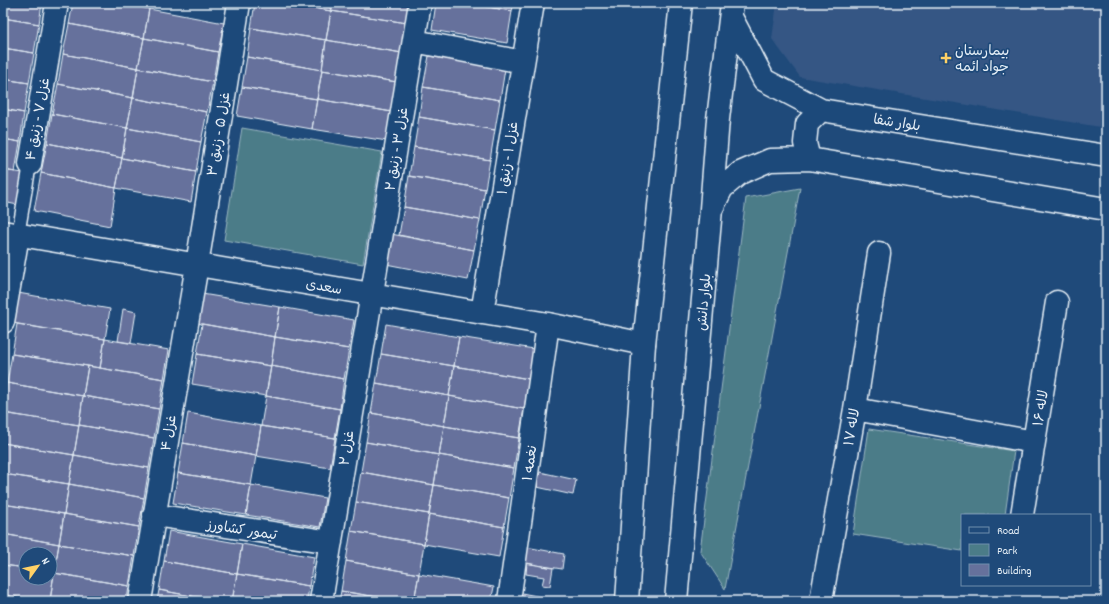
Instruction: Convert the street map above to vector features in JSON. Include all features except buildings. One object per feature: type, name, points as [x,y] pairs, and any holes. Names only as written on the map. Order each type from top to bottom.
[{"type":"street","name":"غزل ۷ - زنبق ۴","points":[[30,164],[57,3]]},
{"type":"street","name":"غزل ۵ - زنبق ۳","points":[[197,265],[239,3]]},
{"type":"street","name":"غزل ۳ - زنبق ۲","points":[[372,294],[420,3]]},
{"type":"street","name":"غزل ۱ - زنبق ۱","points":[[482,313],[533,3]]},
{"type":"street","points":[[627,601],[644,344],[681,3]]},
{"type":"street","name":"بلوار شفا","points":[[731,10],[764,80],[821,110],[1106,156]]},
{"type":"street","name":"بلوار دانش","points":[[676,601],[718,119],[731,10]]},
{"type":"street","points":[[414,41],[523,62]]},
{"type":"street","points":[[809,160],[805,143],[807,124],[821,110]]},
{"type":"street","points":[[711,209],[722,188],[740,173],[770,160],[809,160],[1106,209]]},
{"type":"street","name":"سعدی","points":[[10,233],[548,324],[644,344]]},
{"type":"street","points":[[3,322],[10,233]]},
{"type":"street","name":"لاله ۱۷","points":[[821,601],[855,409],[879,253]]},
{"type":"street","name":"غزل ۴","points":[[140,601],[197,265]]},
{"type":"street","name":"غزل ۲","points":[[321,601],[372,294]]},
{"type":"street","name":"لاله ۱۶","points":[[1022,514],[1057,302]]},
{"type":"street","name":"نغمه ۱","points":[[509,601],[548,324]]},
{"type":"street","points":[[855,409],[1034,442]]},
{"type":"street","name":"تیمور کشاورز","points":[[154,515],[331,542]]},
{"type":"lane","name":"غزل ۷ - زنبق ۴","points":[[10,233],[30,164]]},
{"type":"shaded area","name":"بیمارستان جواد ائمه","points":[[777,3],[1106,3],[1106,128],[800,77],[772,39]]},
{"type":"green space","points":[[242,128],[382,152],[363,264],[224,240]]},
{"type":"green space","points":[[800,188],[725,589],[700,551],[746,198]]},
{"type":"green space","points":[[869,429],[1014,451],[1005,514],[961,514],[961,551],[853,534]]},
{"type":"place","name":"بیمارستان جواد ائمه","points":[[946,58]]}]
